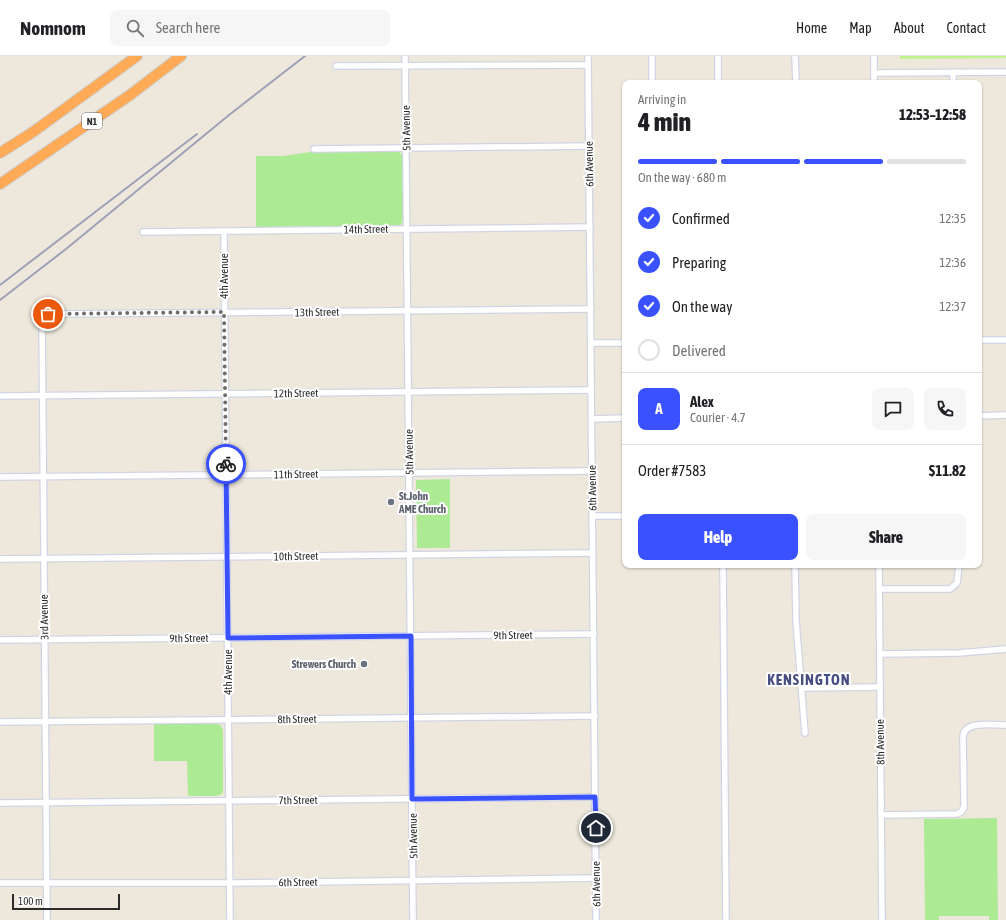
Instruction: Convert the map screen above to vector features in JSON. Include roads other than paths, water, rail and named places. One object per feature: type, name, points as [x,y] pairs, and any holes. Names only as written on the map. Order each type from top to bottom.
[{"type":"highway","name":"N1","points":[[0,153],[33,132],[137,56]]},
{"type":"highway","name":"N1","points":[[0,184],[123,99],[181,56]]},
{"type":"street","name":"5th Avenue","points":[[405,56],[413,920]]},
{"type":"street","name":"6th Avenue","points":[[588,56],[596,920]]},
{"type":"street","points":[[652,56],[652,80]]},
{"type":"street","points":[[718,56],[718,80]]},
{"type":"street","points":[[796,56],[796,80]]},
{"type":"street","points":[[874,56],[874,80]]},
{"type":"street","points":[[336,66],[588,65]]},
{"type":"street","points":[[953,72],[953,80]]},
{"type":"street","points":[[874,73],[1006,72]]},
{"type":"street","points":[[314,148],[589,146]]},
{"type":"street","name":"14th Street","points":[[143,232],[590,227]]},
{"type":"street","name":"4th Avenue","points":[[224,231],[230,920]]},
{"type":"street","name":"13th Street","points":[[44,315],[591,309]]},
{"type":"street","name":"3rd Avenue","points":[[44,315],[42,317],[42,477],[47,920]]},
{"type":"street","points":[[982,340],[1006,340]]},
{"type":"street","points":[[591,343],[622,343]]},
{"type":"street","name":"12th Street","points":[[0,396],[591,390]]},
{"type":"street","points":[[982,416],[1006,415]]},
{"type":"street","points":[[592,419],[622,418]]},
{"type":"street","name":"11th Street","points":[[0,477],[592,471]]},
{"type":"street","points":[[593,516],[622,516]]},
{"type":"street","name":"10th Street","points":[[0,559],[593,553]]},
{"type":"street","points":[[723,568],[726,920]]},
{"type":"street","points":[[795,568],[796,621],[805,733]]},
{"type":"street","name":"8th Avenue","points":[[879,568],[882,920]]},
{"type":"street","points":[[879,589],[950,589],[957,583],[959,568]]},
{"type":"street","name":"9th Street","points":[[0,640],[594,634]]},
{"type":"street","points":[[880,654],[959,654],[1006,649]]},
{"type":"street","points":[[802,688],[880,687]]},
{"type":"street","name":"8th Street","points":[[0,722],[594,716]]},
{"type":"street","points":[[881,815],[957,814],[961,812],[964,807],[963,737],[965,731],[968,727],[974,725],[1006,725]]},
{"type":"street","name":"7th Street","points":[[0,803],[595,797]]},
{"type":"street","name":"6th Street","points":[[0,883],[596,878]]},
{"type":"railway","points":[[0,300],[66,249],[229,115],[305,56]]},
{"type":"railway","points":[[0,285],[197,134]]},
{"type":"place","name":"St.John AME Church","points":[[391,502]]},
{"type":"place","name":"Strewers Church","points":[[364,664]]},
{"type":"district","name":"KENSINGTON","points":[[809,679]]}]
